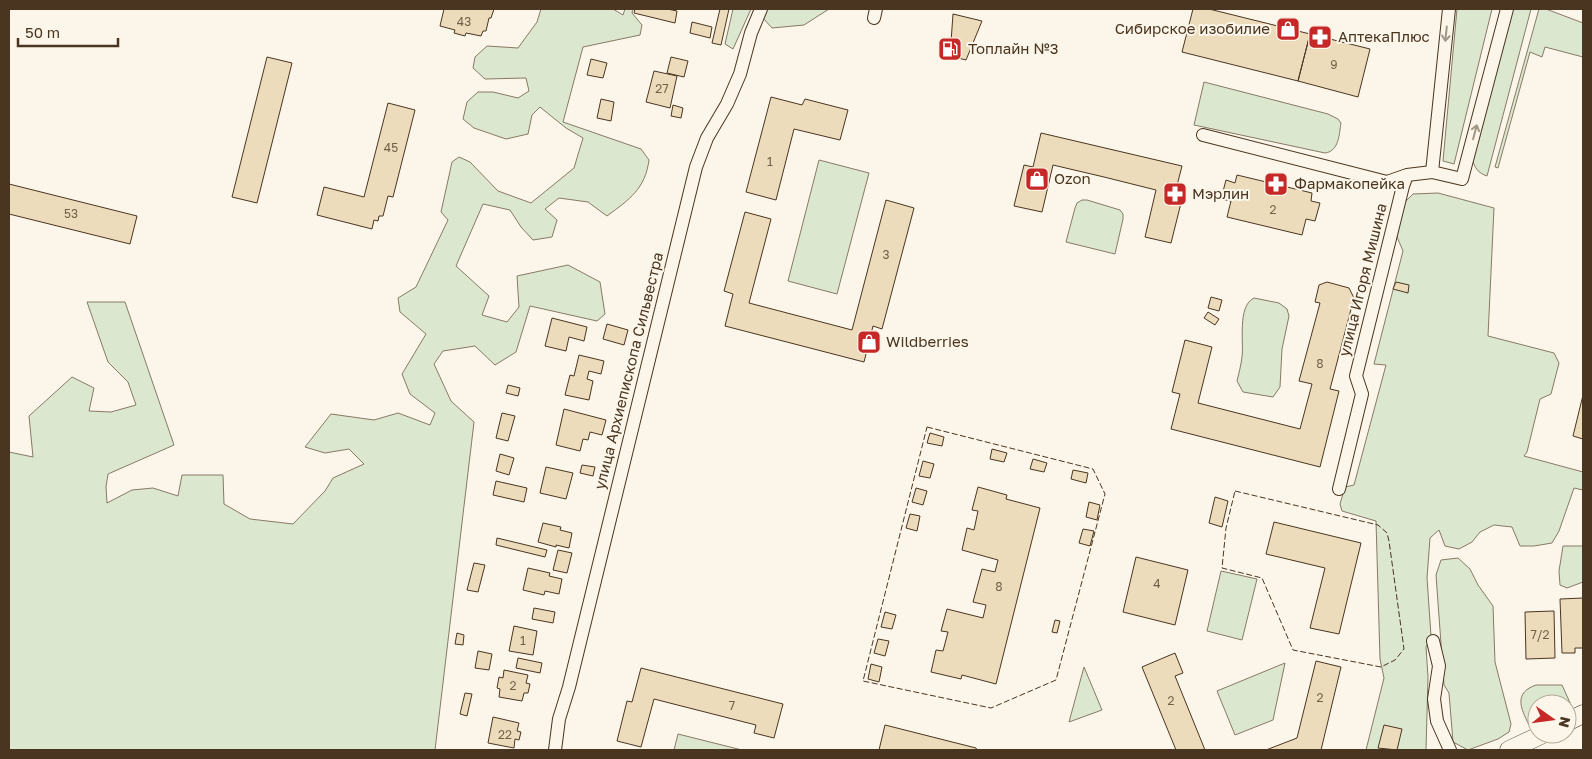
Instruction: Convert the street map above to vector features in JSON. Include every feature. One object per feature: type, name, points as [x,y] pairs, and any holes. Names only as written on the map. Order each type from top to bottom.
[{"type":"street","name":"улица Архиепископа Сильвестра","points":[[555,750],[559,719],[569,687],[696,167],[707,138],[734,89],[746,56],[751,33],[761,9]]},
{"type":"street","points":[[1432,172],[1449,9]]},
{"type":"street","points":[[1203,135],[1387,182],[1408,175],[1432,172],[1462,179],[1507,9]]},
{"type":"street","name":"улица Игоря Мишина","points":[[1339,489],[1362,394],[1356,376],[1403,186],[1408,175]]},
{"type":"street","points":[[1433,641],[1439,666],[1434,699],[1437,721],[1450,750]]},
{"type":"street","points":[[1509,750],[1527,742]]},
{"type":"green space","points":[[541,9],[613,9],[623,15],[625,9],[633,9],[632,13],[642,25],[640,35],[583,47],[563,122],[641,149],[649,160],[640,186],[623,204],[607,216],[588,202],[559,198],[545,209],[557,220],[552,237],[533,240],[521,227],[510,210],[483,204],[456,266],[489,296],[482,315],[507,322],[519,307],[517,276],[568,265],[600,282],[605,314],[597,321],[530,306],[516,352],[495,365],[475,346],[443,351],[434,364],[451,401],[474,422],[435,750],[9,750],[9,452],[33,457],[29,416],[72,377],[94,388],[89,411],[111,412],[136,405],[128,382],[108,362],[87,302],[125,302],[174,445],[108,474],[106,487],[107,503],[132,490],[153,488],[178,496],[182,475],[223,475],[224,504],[250,519],[293,524],[325,491],[333,478],[364,464],[349,449],[325,453],[305,447],[331,414],[374,420],[398,413],[430,425],[435,413],[410,394],[402,374],[426,334],[400,312],[398,298],[416,287],[448,220],[441,212],[452,162],[459,157],[470,162],[498,191],[531,203],[574,168],[583,138],[566,128],[540,107],[532,115],[528,134],[506,139],[474,128],[463,119],[467,102],[478,92],[493,92],[518,98],[529,91],[526,78],[485,79],[473,68],[475,57],[487,46],[518,48],[537,22]]},
{"type":"green space","points":[[733,9],[751,9],[733,49],[725,44]]},
{"type":"green space","points":[[767,9],[829,9],[804,25],[772,28],[763,18]]},
{"type":"green space","points":[[1457,9],[1492,9],[1454,164],[1443,161]]},
{"type":"green space","points":[[1510,9],[1531,9],[1487,176],[1477,170],[1472,159]]},
{"type":"green space","points":[[1539,9],[1546,9],[1583,23],[1583,57],[1545,47],[1542,57],[1530,52],[1498,168],[1495,167]]},
{"type":"green space","points":[[1204,82],[1328,114],[1338,119],[1341,123],[1336,146],[1330,152],[1325,153],[1194,125]]},
{"type":"green space","points":[[819,160],[869,173],[837,294],[788,281]]},
{"type":"green space","points":[[1438,193],[1494,208],[1488,336],[1554,353],[1559,363],[1551,394],[1540,399],[1527,452],[1524,456],[1583,472],[1583,490],[1574,488],[1559,531],[1552,543],[1520,546],[1512,527],[1494,525],[1480,532],[1472,542],[1459,549],[1445,546],[1439,530],[1430,538],[1427,578],[1431,636],[1426,647],[1428,677],[1426,750],[1366,750],[1384,678],[1380,659],[1376,521],[1342,511],[1340,504],[1345,487],[1354,485],[1386,365],[1374,364],[1403,251],[1395,232],[1401,206],[1413,194]]},
{"type":"green space","points":[[1082,200],[1120,210],[1123,214],[1115,254],[1066,242],[1075,208],[1077,203]]},
{"type":"green space","points":[[1254,298],[1279,303],[1287,309],[1289,316],[1282,349],[1280,387],[1273,397],[1243,392],[1237,381],[1242,357],[1243,316],[1249,302]]},
{"type":"green space","points":[[1563,546],[1583,546],[1583,582],[1567,588],[1560,585],[1559,571]]},
{"type":"green space","points":[[1458,558],[1470,569],[1478,585],[1493,606],[1495,662],[1511,724],[1509,732],[1498,739],[1468,750],[1453,742],[1449,693],[1444,685],[1436,575],[1441,560]]},
{"type":"green space","points":[[1221,571],[1257,579],[1242,640],[1207,631]]},
{"type":"green space","points":[[1285,663],[1273,720],[1235,735],[1217,691]]},
{"type":"green space","points":[[1084,667],[1102,710],[1069,722]]},
{"type":"green space","points":[[1536,685],[1562,685],[1566,694],[1527,694],[1527,721],[1521,707],[1521,701],[1524,692]]},
{"type":"green space","points":[[678,734],[742,750],[674,750]]},
{"type":"building","points":[[444,9],[494,9],[491,18],[489,18],[486,31],[483,31],[481,36],[466,33],[465,36],[454,33],[455,30],[440,26]]},
{"type":"building","points":[[635,9],[667,9],[677,11],[675,23],[634,13]]},
{"type":"building","points":[[720,9],[729,9],[721,45],[712,43]]},
{"type":"building","points":[[1193,9],[1209,9],[1310,34],[1298,81],[1182,52]]},
{"type":"building","points":[[953,14],[982,21],[966,60],[950,56]]},
{"type":"building","points":[[692,22],[712,27],[710,38],[690,33]]},
{"type":"building","points":[[1310,34],[1370,49],[1358,97],[1298,81]]},
{"type":"building","points":[[267,57],[292,63],[257,203],[232,197]]},
{"type":"building","points":[[671,57],[688,61],[684,77],[667,73]]},
{"type":"building","points":[[591,59],[607,63],[603,78],[587,75]]},
{"type":"building","points":[[654,71],[677,76],[670,108],[646,102]]},
{"type":"building","points":[[771,97],[802,105],[805,99],[848,110],[840,140],[794,129],[776,200],[746,192]]},
{"type":"building","points":[[601,99],[614,102],[611,121],[597,118]]},
{"type":"building","points":[[388,103],[415,110],[393,197],[388,196],[383,216],[379,216],[378,221],[374,220],[372,229],[317,215],[324,187],[364,197]]},
{"type":"building","points":[[673,105],[683,108],[681,118],[671,116]]},
{"type":"building","points":[[1041,133],[1182,166],[1173,201],[1181,203],[1171,243],[1145,237],[1156,190],[1104,177],[1053,165],[1042,212],[1014,206],[1024,165],[1033,167]]},
{"type":"building","points":[[1237,175],[1312,193],[1311,201],[1320,203],[1315,221],[1306,219],[1302,235],[1227,217],[1231,201],[1221,199],[1226,180],[1235,183]]},
{"type":"building","points":[[9,184],[137,216],[130,244],[9,214]]},
{"type":"building","points":[[886,200],[914,208],[882,329],[873,326],[864,362],[725,326],[733,294],[724,291],[745,212],[771,219],[749,303],[852,330]]},
{"type":"building","points":[[1327,282],[1349,288],[1354,298],[1330,389],[1339,391],[1320,467],[1171,429],[1180,394],[1172,392],[1185,340],[1212,347],[1198,403],[1300,429],[1312,384],[1299,381],[1320,303],[1315,302],[1319,285]]},
{"type":"building","points":[[1396,282],[1409,285],[1408,293],[1393,289]]},
{"type":"building","points":[[1211,297],[1222,300],[1219,311],[1208,308]]},
{"type":"building","points":[[1208,312],[1219,319],[1215,325],[1204,318]]},
{"type":"building","points":[[552,318],[587,327],[584,341],[569,337],[566,351],[545,346]]},
{"type":"building","points":[[607,324],[628,330],[624,345],[603,339]]},
{"type":"building","points":[[579,355],[604,361],[601,374],[589,371],[587,379],[593,381],[589,400],[565,395],[570,375],[574,376]]},
{"type":"building","points":[[508,385],[520,388],[518,396],[506,393]]},
{"type":"building","points":[[1583,395],[1583,439],[1573,436]]},
{"type":"building","points":[[564,409],[606,420],[602,435],[590,432],[588,440],[583,439],[580,451],[556,445]]},
{"type":"building","points":[[502,413],[515,416],[508,441],[496,438]]},
{"type":"building","points":[[930,433],[944,437],[942,446],[927,443]]},
{"type":"building","points":[[992,449],[1007,453],[1004,462],[990,459]]},
{"type":"building","points":[[500,454],[514,458],[509,475],[496,471]]},
{"type":"building","points":[[1033,459],[1047,463],[1044,472],[1030,469]]},
{"type":"building","points":[[923,461],[934,464],[930,478],[919,476]]},
{"type":"building","points":[[582,465],[595,467],[593,476],[580,473]]},
{"type":"building","points":[[546,467],[573,473],[566,499],[540,493]]},
{"type":"building","points":[[1073,470],[1088,473],[1086,483],[1071,479]]},
{"type":"building","points":[[496,481],[527,488],[524,502],[493,495]]},
{"type":"building","points":[[978,487],[1007,495],[1006,499],[1040,508],[996,684],[962,675],[961,679],[931,672],[936,650],[943,651],[948,632],[941,631],[947,609],[983,618],[986,605],[973,602],[982,569],[995,572],[998,560],[962,550],[967,528],[974,530],[978,511],[972,510]]},
{"type":"building","points":[[916,488],[927,491],[923,505],[912,502]]},
{"type":"building","points":[[1215,497],[1228,501],[1222,527],[1209,523]]},
{"type":"building","points":[[1089,502],[1100,505],[1097,520],[1086,517]]},
{"type":"building","points":[[910,514],[920,516],[917,531],[906,528]]},
{"type":"building","points":[[1274,522],[1361,543],[1339,634],[1310,628],[1325,568],[1266,554]]},
{"type":"building","points":[[543,523],[561,527],[560,530],[572,533],[569,548],[538,542]]},
{"type":"building","points":[[1083,529],[1094,531],[1090,546],[1079,543]]},
{"type":"building","points":[[497,538],[547,550],[545,557],[496,545]]},
{"type":"building","points":[[558,550],[572,553],[567,573],[553,570]]},
{"type":"building","points":[[1136,557],[1188,570],[1175,625],[1123,612]]},
{"type":"building","points":[[474,563],[485,565],[478,592],[467,590]]},
{"type":"building","points":[[528,568],[550,573],[549,576],[562,579],[559,594],[545,591],[544,595],[523,590]]},
{"type":"building","points":[[1583,598],[1583,648],[1575,648],[1575,653],[1562,653],[1560,599]]},
{"type":"building","points":[[534,608],[555,612],[553,623],[532,619]]},
{"type":"building","points":[[1554,611],[1555,658],[1526,659],[1525,612]]},
{"type":"building","points":[[885,612],[896,615],[892,629],[881,627]]},
{"type":"building","points":[[1055,620],[1060,621],[1057,633],[1052,632]]},
{"type":"building","points":[[514,626],[537,631],[533,655],[509,651]]},
{"type":"building","points":[[457,633],[464,635],[463,645],[455,644]]},
{"type":"building","points":[[878,639],[889,641],[885,656],[874,653]]},
{"type":"building","points":[[478,651],[492,654],[489,670],[475,668]]},
{"type":"building","points":[[1175,653],[1183,673],[1175,676],[1205,750],[1176,750],[1142,667]]},
{"type":"building","points":[[518,658],[542,663],[540,673],[516,668]]},
{"type":"building","points":[[1316,661],[1341,667],[1321,750],[1266,750],[1297,738]]},
{"type":"building","points":[[871,664],[882,667],[879,682],[868,679]]},
{"type":"building","points":[[641,668],[783,704],[774,738],[754,733],[756,725],[654,699],[641,747],[617,741],[627,701],[632,702]]},
{"type":"building","points":[[504,670],[528,675],[526,683],[530,684],[528,693],[524,693],[522,701],[499,697],[500,689],[497,688],[499,677],[503,678]]},
{"type":"building","points":[[465,693],[472,694],[467,716],[460,714]]},
{"type":"building","points":[[493,717],[519,723],[517,731],[521,732],[519,740],[515,739],[514,748],[488,743]]},
{"type":"building","points":[[885,725],[976,748],[977,750],[879,750]]},
{"type":"building","points":[[1384,725],[1402,729],[1397,750],[1378,748]]},
{"type":"fence","points":[[927,427],[1093,469],[1105,494],[1056,680],[991,708],[863,681],[927,427]]},
{"type":"fence","points":[[1235,491],[1378,525],[1387,533],[1404,649],[1395,660],[1381,667],[1293,650],[1262,578],[1222,568],[1226,528],[1235,491]]},
{"type":"place","name":"Сибирское изобилие","points":[[1288,29]]},
{"type":"place","name":"АптекаПлюс","points":[[1320,37]]},
{"type":"place","name":"Топлайн №3","points":[[950,49]]},
{"type":"place","name":"Ozon","points":[[1037,179]]},
{"type":"place","name":"Фармакопейка","points":[[1276,184]]},
{"type":"place","name":"Мэрлин","points":[[1175,194]]},
{"type":"place","name":"Wildberries","points":[[869,342]]}]
